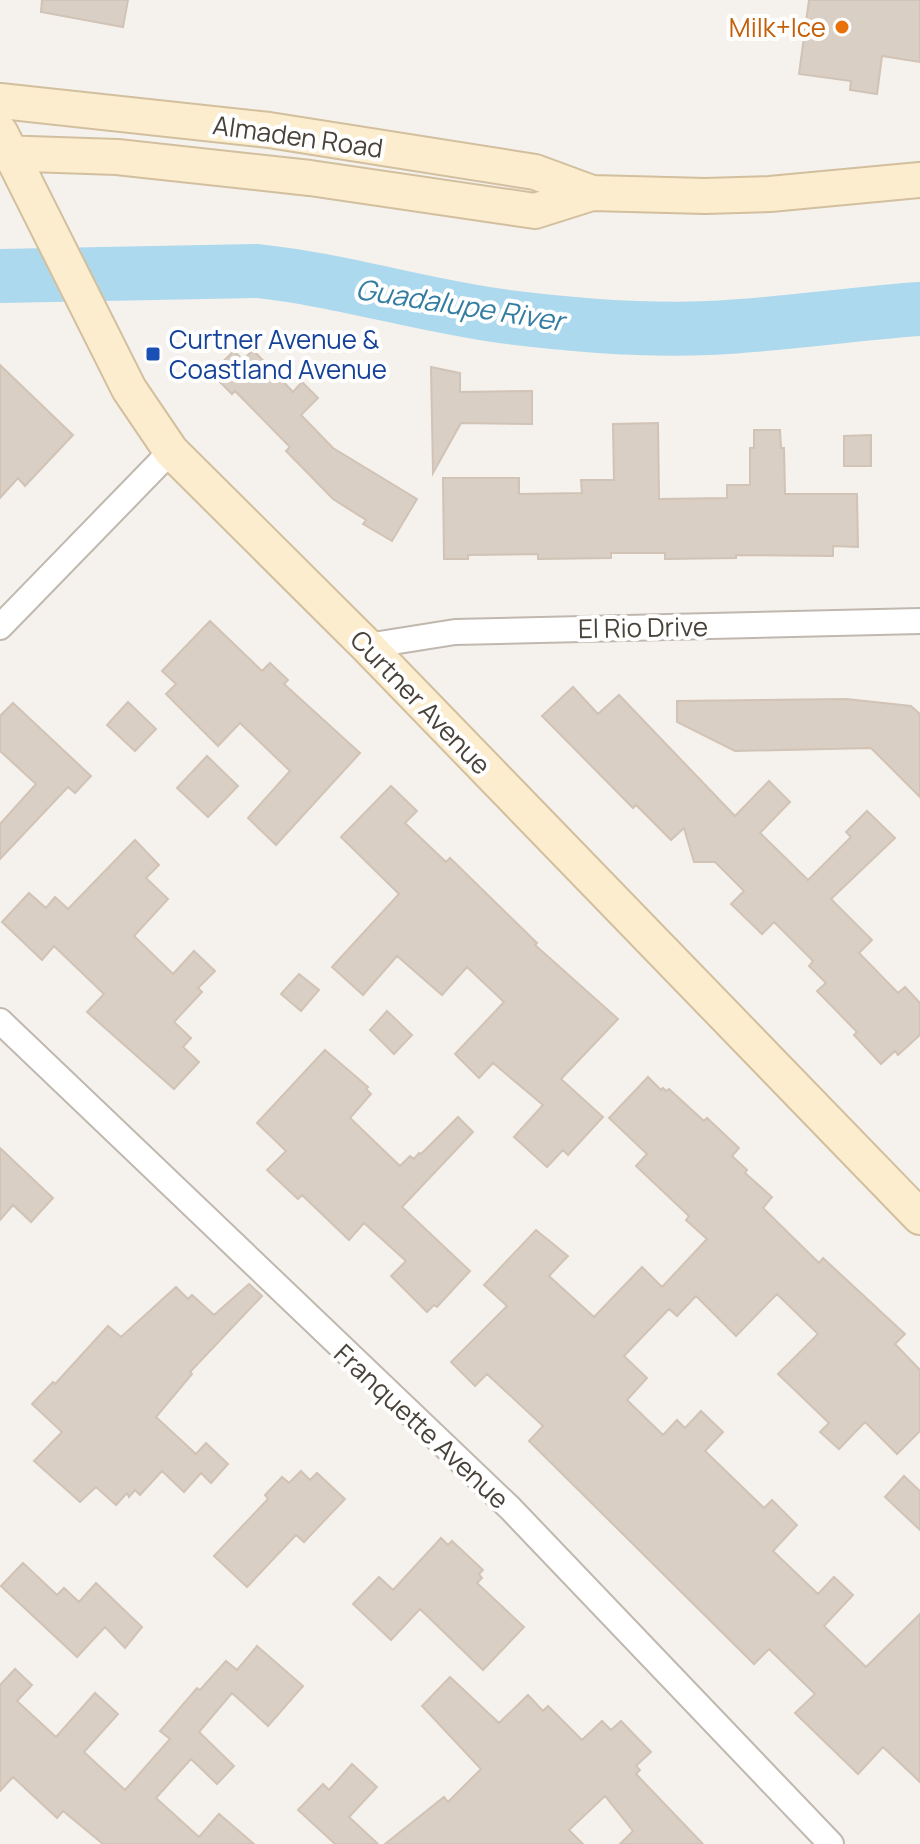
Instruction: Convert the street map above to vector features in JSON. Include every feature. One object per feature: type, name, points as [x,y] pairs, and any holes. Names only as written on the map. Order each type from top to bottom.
[{"type":"street","name":"Almaden Road","points":[[0,101],[285,132],[535,172],[592,193],[718,196],[920,180]]},
{"type":"street","name":"Almaden Road","points":[[4,146],[310,178],[535,211],[592,193]]},
{"type":"street","name":"Curtner Avenue","points":[[4,146],[129,389],[171,451],[367,646],[920,1217]]},
{"type":"street","points":[[0,627],[171,451]]},
{"type":"street","name":"El Rio Drive","points":[[367,646],[455,632],[919,621]]},
{"type":"street","name":"Franquette Avenue","points":[[0,1021],[510,1508],[831,1844]]},
{"type":"building","points":[[42,0],[128,0],[123,27],[41,12]]},
{"type":"building","points":[[809,0],[920,0],[920,62],[882,56],[877,94],[850,90],[851,81],[799,74]]},
{"type":"building","points":[[253,350],[293,392],[302,382],[318,398],[301,415],[333,448],[417,499],[392,541],[363,524],[366,520],[333,499],[286,451],[290,447],[235,391],[232,394],[211,373],[234,351],[243,360]]},
{"type":"building","points":[[0,365],[73,435],[25,486],[18,478],[0,498]]},
{"type":"building","points":[[431,367],[460,373],[460,392],[532,391],[532,424],[461,423],[433,473]]},
{"type":"building","points":[[658,423],[659,499],[727,498],[727,485],[750,485],[750,448],[754,448],[754,430],[780,430],[781,448],[784,448],[785,494],[857,494],[858,547],[833,546],[833,556],[736,555],[736,558],[665,559],[665,553],[611,553],[611,558],[538,559],[538,554],[468,555],[468,559],[444,559],[443,478],[519,478],[519,494],[582,493],[581,480],[614,480],[613,424]]},
{"type":"building","points":[[871,435],[871,466],[844,466],[844,436]]},
{"type":"building","points":[[210,621],[262,671],[270,663],[288,680],[284,684],[360,753],[276,845],[248,818],[290,771],[240,723],[218,746],[166,694],[176,684],[162,671]]},
{"type":"building","points":[[573,687],[598,714],[619,695],[735,816],[769,781],[790,802],[760,833],[808,880],[851,837],[846,832],[867,811],[895,838],[831,899],[872,940],[859,953],[898,993],[905,987],[920,1003],[920,1035],[898,1055],[895,1051],[881,1064],[854,1035],[857,1032],[817,991],[826,983],[809,966],[813,961],[774,922],[762,934],[731,904],[744,891],[715,862],[694,862],[684,828],[671,840],[636,805],[633,808],[542,716]]},
{"type":"building","points":[[846,699],[911,706],[920,714],[920,797],[871,748],[735,751],[677,722],[677,701]]},
{"type":"building","points":[[128,702],[156,729],[135,751],[107,725]]},
{"type":"building","points":[[13,703],[91,776],[75,793],[68,787],[0,859],[0,824],[36,784],[0,751],[0,716]]},
{"type":"building","points":[[207,756],[238,786],[208,817],[177,788]]},
{"type":"building","points":[[391,786],[417,811],[405,823],[446,862],[450,858],[537,943],[535,945],[618,1019],[561,1079],[603,1117],[568,1155],[563,1150],[547,1167],[514,1137],[543,1105],[493,1063],[479,1078],[455,1054],[504,1002],[467,967],[442,995],[397,956],[363,995],[332,967],[399,894],[341,837]]},
{"type":"building","points":[[135,840],[159,865],[146,878],[168,899],[134,936],[173,974],[194,951],[215,971],[198,988],[202,992],[174,1022],[191,1038],[183,1047],[199,1062],[174,1089],[87,1012],[104,994],[54,946],[42,960],[2,922],[29,893],[46,908],[55,897],[68,909]]},
{"type":"building","points":[[299,974],[319,990],[301,1011],[281,994]]},
{"type":"building","points":[[387,1011],[412,1035],[394,1054],[370,1030]]},
{"type":"building","points":[[325,1050],[368,1087],[366,1089],[371,1094],[350,1118],[400,1166],[410,1156],[414,1159],[421,1154],[458,1117],[473,1132],[402,1207],[470,1271],[437,1307],[434,1305],[427,1312],[391,1276],[406,1261],[364,1223],[349,1240],[302,1195],[298,1199],[267,1170],[286,1151],[257,1123]]},
{"type":"building","points":[[648,1077],[661,1090],[669,1089],[704,1121],[707,1118],[739,1148],[732,1156],[747,1170],[745,1173],[772,1197],[763,1208],[819,1263],[823,1258],[905,1334],[895,1344],[920,1370],[920,1431],[897,1454],[865,1422],[839,1449],[820,1432],[829,1423],[778,1374],[818,1334],[777,1294],[736,1336],[696,1296],[677,1316],[669,1309],[624,1356],[647,1378],[627,1400],[663,1435],[677,1420],[685,1428],[701,1411],[723,1432],[705,1451],[764,1508],[772,1500],[797,1525],[773,1551],[818,1594],[834,1577],[853,1595],[824,1626],[866,1667],[920,1614],[920,1782],[883,1747],[858,1774],[795,1713],[815,1694],[769,1649],[754,1664],[529,1441],[543,1426],[487,1374],[475,1386],[451,1362],[507,1306],[484,1285],[536,1230],[568,1256],[549,1276],[594,1317],[642,1267],[662,1287],[707,1239],[686,1220],[689,1216],[636,1166],[647,1154],[609,1118]]},
{"type":"building","points":[[0,1148],[53,1198],[31,1222],[13,1205],[0,1220]]},
{"type":"building","points":[[249,1284],[262,1296],[190,1372],[192,1374],[156,1417],[196,1454],[206,1443],[228,1464],[211,1483],[201,1473],[184,1492],[162,1471],[140,1495],[135,1490],[129,1497],[127,1493],[116,1505],[96,1487],[80,1502],[34,1461],[62,1432],[32,1404],[53,1382],[55,1384],[108,1326],[121,1337],[176,1287],[188,1299],[192,1295],[214,1315]]},
{"type":"building","points":[[301,1471],[310,1480],[317,1473],[345,1499],[304,1542],[296,1535],[247,1587],[214,1556],[268,1499],[265,1495],[282,1477],[289,1483]]},
{"type":"building","points":[[904,1476],[920,1491],[920,1530],[885,1497]]},
{"type":"building","points":[[441,1538],[448,1545],[452,1541],[483,1570],[479,1574],[482,1578],[477,1583],[524,1627],[483,1670],[420,1609],[391,1640],[353,1604],[379,1577],[393,1590]]},
{"type":"building","points":[[23,1563],[57,1595],[64,1588],[79,1602],[96,1583],[142,1627],[125,1648],[105,1627],[77,1657],[1,1586]]},
{"type":"building","points":[[257,1646],[303,1686],[268,1726],[232,1693],[199,1732],[234,1766],[217,1784],[191,1759],[156,1798],[199,1837],[219,1814],[254,1844],[103,1844],[63,1811],[57,1818],[13,1777],[0,1791],[0,1685],[15,1669],[32,1685],[17,1701],[56,1737],[95,1693],[118,1714],[84,1752],[125,1790],[170,1739],[160,1731],[197,1688],[200,1690],[226,1661],[237,1670]]},
{"type":"building","points":[[450,1677],[499,1723],[528,1695],[543,1711],[548,1706],[582,1740],[602,1721],[611,1730],[621,1721],[651,1752],[636,1766],[640,1770],[636,1774],[703,1844],[620,1844],[633,1831],[605,1796],[569,1830],[583,1844],[385,1844],[444,1797],[448,1802],[481,1769],[422,1706]]},
{"type":"building","points":[[352,1764],[377,1787],[349,1817],[378,1844],[335,1844],[298,1810],[323,1784],[329,1790]]},
{"type":"waterway","name":"Guadalupe River","points":[[0,276],[257,271],[320,280],[508,317],[633,328],[735,327],[920,309]]},
{"type":"place","name":"Milk+Ice","points":[[842,27]]},
{"type":"place","name":"Curtner Avenue & Coastland Avenue","points":[[153,354]]}]
